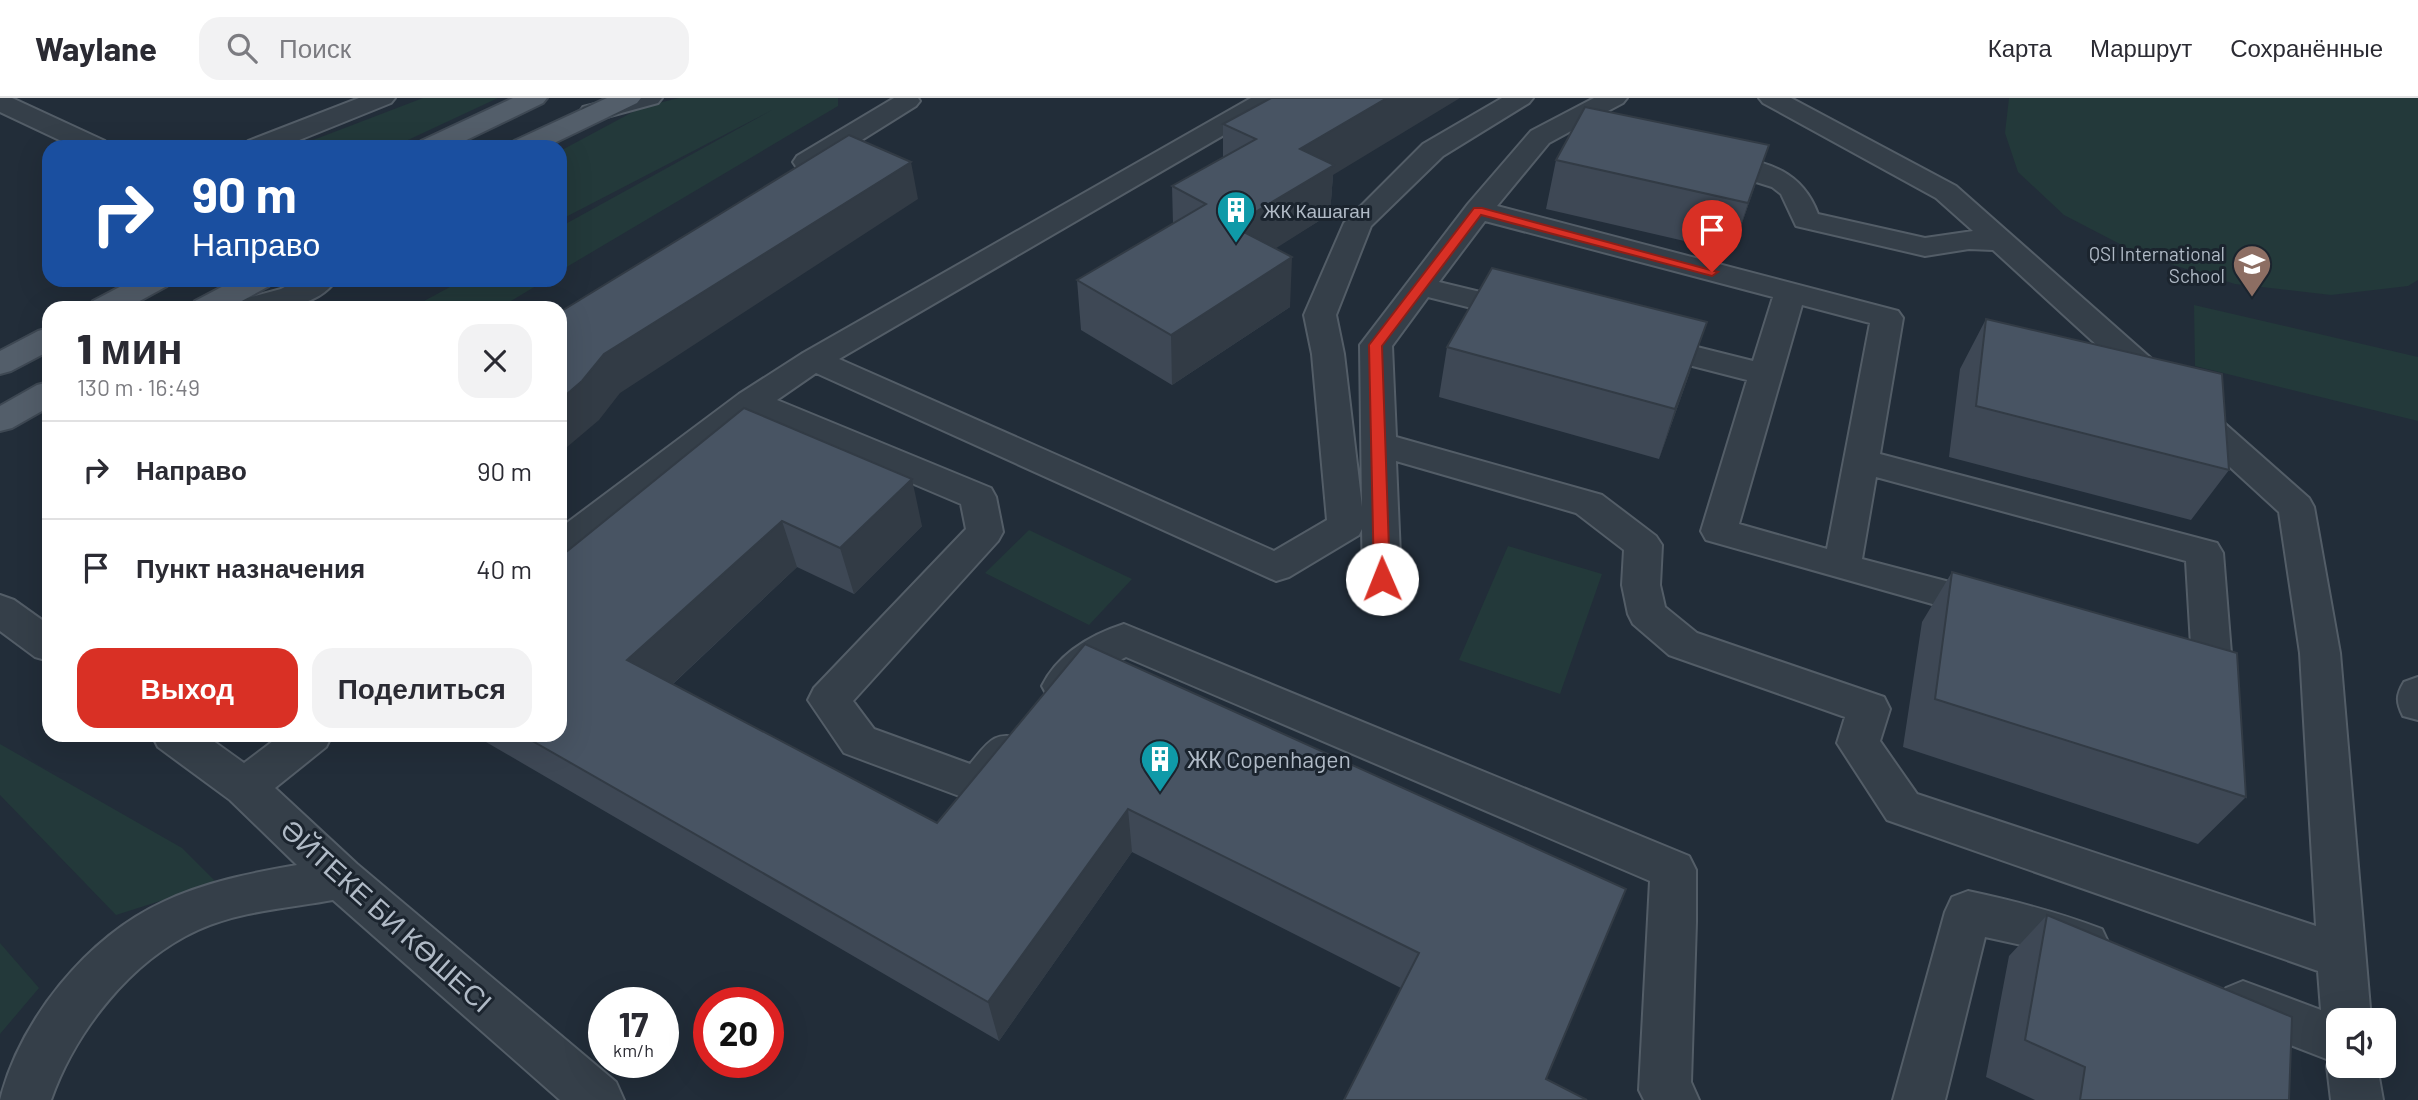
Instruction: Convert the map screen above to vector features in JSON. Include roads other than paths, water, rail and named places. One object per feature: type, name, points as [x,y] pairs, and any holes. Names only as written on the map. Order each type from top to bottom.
[{"type":"main road","points":[[446,140],[534,98]]},
{"type":"main road","points":[[538,140],[628,98]]},
{"type":"main road","points":[[117,301],[143,287]]},
{"type":"main road","points":[[219,301],[245,287]]},
{"type":"main road","points":[[0,364],[42,342]]},
{"type":"main road","points":[[0,420],[42,397]]},
{"type":"street","points":[[276,140],[382,98]]},
{"type":"street","points":[[592,113],[649,98]]},
{"type":"street","points":[[780,179],[907,101],[901,98]]},
{"type":"street","points":[[567,542],[751,402],[814,360],[1270,98]]},
{"type":"street","points":[[814,360],[1276,567],[1346,526],[1328,354],[1320,315],[1358,223],[1433,150],[1520,98]]},
{"type":"street","points":[[1382,579],[1376,345],[1478,210],[1540,137],[1614,98]]},
{"type":"street","points":[[1772,98],[1946,192],[2296,508],[2320,653],[2345,1008]]},
{"type":"street","points":[[0,102],[80,140]]},
{"type":"street","points":[[1567,122],[1744,167],[1787,184],[1800,202],[1806,220],[1925,247],[1969,240],[2002,242]]},
{"type":"street","points":[[1478,210],[1887,318],[1842,567]]},
{"type":"street","points":[[1420,286],[1553,320]]},
{"type":"street","points":[[274,301],[292,296],[308,287]]},
{"type":"street","points":[[1790,292],[1719,531],[2014,613]]},
{"type":"street","points":[[1619,337],[1766,375]]},
{"type":"street","points":[[751,402],[978,497],[985,532],[829,700],[859,740],[978,785],[1083,662],[1124,639],[1672,870],[1673,922],[1665,1090],[1673,1100]]},
{"type":"street","points":[[1379,443],[1589,505],[1643,545],[1641,585],[1647,614],[1683,644],[1869,709],[1858,743],[1902,807],[2342,957]]},
{"type":"street","points":[[1861,461],[2204,553],[2213,666],[2146,648]]},
{"type":"street","points":[[0,610],[42,641]]},
{"type":"street","points":[[2418,693],[2418,704]]},
{"type":"street","name":"ӘЙТЕКЕ БИ КӨШЕСІ","points":[[183,742],[245,787],[341,878],[598,1100]]},
{"type":"street","points":[[245,787],[302,742]]},
{"type":"street","points":[[25,1100],[40,1061],[67,1013],[102,976],[142,940],[180,916],[240,897],[341,878]]},
{"type":"street","points":[[1919,1100],[1968,912],[2045,929],[2122,958]]},
{"type":"street","points":[[2198,987],[2326,1035]]},
{"type":"street","points":[[2354,1078],[2357,1100]]},
{"type":"place","name":"ЖК Кашаган","points":[[1236,244]]},
{"type":"place","name":"QSI International School","points":[[2252,298]]},
{"type":"place","name":"ЖК Copenhagen","points":[[1160,793]]}]
